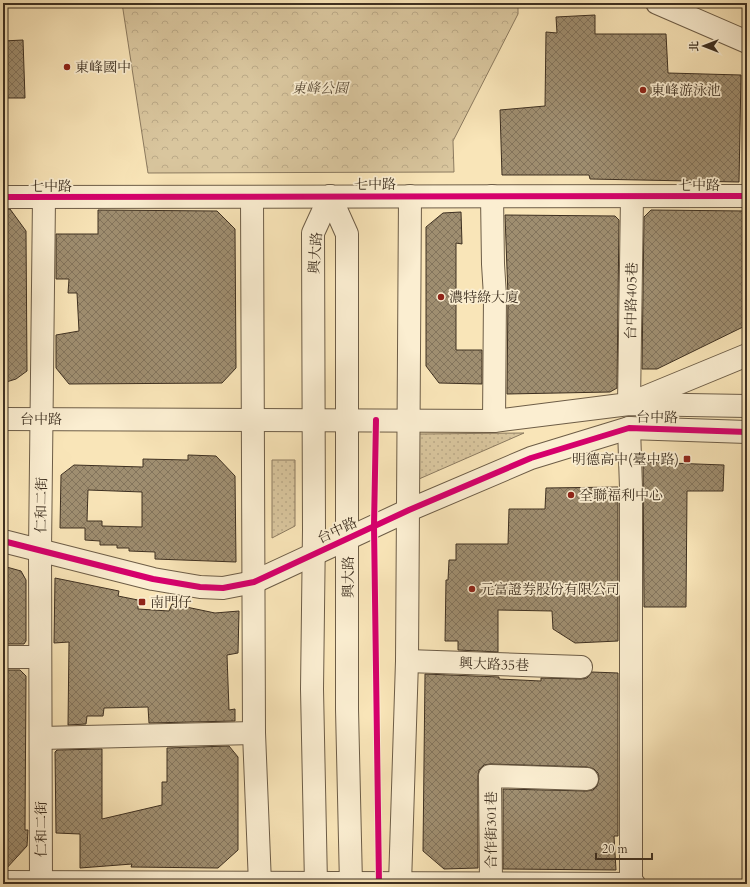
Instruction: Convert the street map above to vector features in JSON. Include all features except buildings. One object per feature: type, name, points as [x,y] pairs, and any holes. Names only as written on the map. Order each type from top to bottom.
[{"type":"street","points":[[657,3],[747,42]]},
{"type":"street","name":"興大路","points":[[316,884],[312,688],[314,554],[313,233],[330,196]]},
{"type":"street","name":"興大路","points":[[330,196],[347,234],[347,710],[351,884]]},
{"type":"street","points":[[400,884],[407,661],[410,196]]},
{"type":"street","points":[[492,196],[495,296],[494,421]]},
{"type":"street","name":"七中路","points":[[3,198],[747,196]]},
{"type":"street","points":[[252,197],[254,733],[260,884]]},
{"type":"street","name":"台中路405巷","points":[[629,404],[632,197]]},
{"type":"street","name":"仁和二街","points":[[41,883],[40,551],[44,198]]},
{"type":"street","name":"台中路","points":[[629,404],[747,355]]},
{"type":"street","name":"台中路","points":[[3,419],[494,421],[629,404],[747,406]]},
{"type":"street","points":[[629,428],[631,488],[631,884]]},
{"type":"street","name":"台中路","points":[[3,541],[153,579],[200,587],[223,588],[254,582],[409,510],[532,458],[629,428],[747,432]]},
{"type":"street","points":[[3,657],[40,657]]},
{"type":"street","name":"興大路35巷","points":[[407,661],[581,667]]},
{"type":"street","points":[[41,738],[254,733]]},
{"type":"street","name":"合作街301巷","points":[[491,884],[490,776],[587,779]]},
{"type":"street","points":[[3,882],[634,884]]},
{"type":"green space","name":"東峰公園","points":[[122,3],[518,3],[518,14],[453,141],[454,172],[148,173]]},
{"type":"green space","points":[[524,433],[419,479],[419,434]]},
{"type":"green space","points":[[272,460],[295,460],[295,526],[272,538]]},
{"type":"cycle path","points":[[3,197],[747,196]]},
{"type":"cycle path","points":[[376,420],[374,526],[379,884]]},
{"type":"cycle path","points":[[3,541],[153,579],[200,587],[223,588],[254,582],[409,510],[531,458],[629,428],[747,432]]},
{"type":"place","name":"東峰國中","points":[[67,67]]},
{"type":"place","name":"東峰游泳池","points":[[643,90]]},
{"type":"place","name":"濃特綠大廈","points":[[441,297]]},
{"type":"place","name":"明德高中(臺中路)","points":[[687,459]]},
{"type":"place","name":"全聯福利中心","points":[[571,495]]},
{"type":"place","name":"元富證券股份有限公司","points":[[472,589]]},
{"type":"place","name":"南門仔","points":[[142,602]]}]
